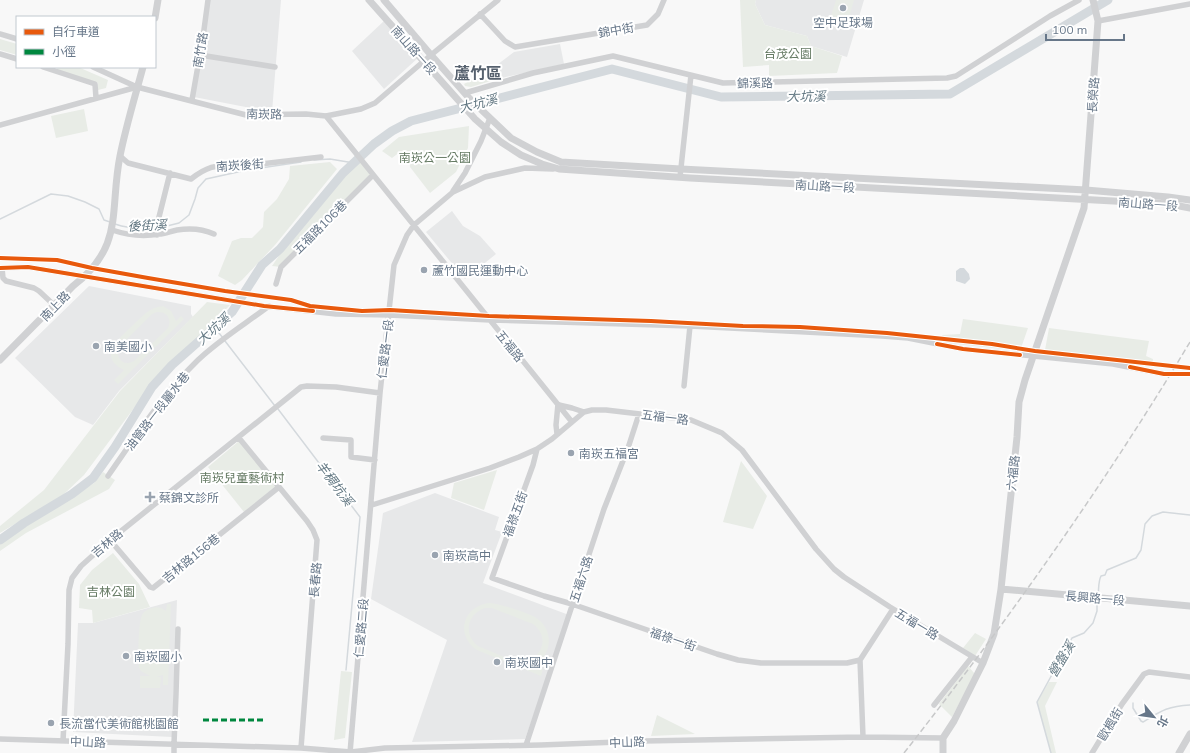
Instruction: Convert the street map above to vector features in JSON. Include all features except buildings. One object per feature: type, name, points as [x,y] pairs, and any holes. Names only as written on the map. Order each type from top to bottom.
[{"type":"street","points":[[155,16],[158,0]]},
{"type":"street","name":"南竹路","points":[[192,100],[208,0]]},
{"type":"street","name":"南山路一段","points":[[369,0],[475,119],[485,128],[501,142],[520,155],[559,169],[1169,204],[1190,208]]},
{"type":"street","name":"南山路一段","points":[[384,0],[467,95],[511,138],[537,152],[561,162],[681,170],[1086,190],[1190,200]]},
{"type":"street","name":"南崁路","points":[[0,125],[137,87],[246,115],[306,114],[326,116],[361,109],[375,103],[498,0]]},
{"type":"street","name":"錦中街","points":[[480,14],[505,40],[515,47],[647,25],[658,14],[664,0]]},
{"type":"street","name":"錦溪路","points":[[467,95],[533,73],[613,56],[723,83],[947,78],[956,76],[1050,16],[1080,0]]},
{"type":"street","name":"長榮路","points":[[1086,190],[1098,19],[1093,0]]},
{"type":"street","points":[[1098,19],[1190,4]]},
{"type":"street","points":[[0,34],[16,39]]},
{"type":"street","points":[[0,54],[16,59]]},
{"type":"street","points":[[200,55],[274,67]]},
{"type":"street","points":[[46,68],[95,84],[96,98]]},
{"type":"street","points":[[94,68],[137,87]]},
{"type":"street","name":"南上路","points":[[0,360],[55,306],[73,286],[86,277],[106,249],[112,226],[120,156],[143,68]]},
{"type":"street","points":[[680,177],[691,75]]},
{"type":"street","name":"五福路","points":[[326,116],[572,422]]},
{"type":"street","name":"仁愛路一段","points":[[453,192],[465,174],[490,118]]},
{"type":"street","name":"南崁後街","points":[[120,156],[128,163],[191,179],[208,168],[225,165],[234,167],[321,157]]},
{"type":"street","name":"仁愛路一段","points":[[372,505],[380,393],[390,315],[394,265],[407,235],[414,225],[453,192],[485,177],[525,168],[559,169]]},
{"type":"street","points":[[157,234],[157,225],[170,173]]},
{"type":"street","name":"五福路106巷","points":[[276,284],[281,267],[373,175]]},
{"type":"street","points":[[802,176],[802,184]]},
{"type":"street","name":"六福路","points":[[942,738],[954,721],[982,663],[994,634],[1001,589],[1017,437],[1019,402],[1025,380],[1084,208],[1086,190]]},
{"type":"street","points":[[112,226],[133,235],[157,234],[190,229],[209,231],[214,234]]},
{"type":"street","points":[[55,306],[34,288],[6,281],[3,278],[1,268],[28,267],[266,306],[336,314],[690,326],[857,334],[908,338],[963,349],[1113,364],[1164,374],[1190,374]]},
{"type":"street","name":"油管路一段麗水巷","points":[[108,476],[134,438],[178,381],[199,359],[266,306]]},
{"type":"street","points":[[684,386],[690,326]]},
{"type":"street","name":"吉林路","points":[[64,741],[68,644],[68,590],[72,578],[81,566],[110,540],[297,390],[307,386],[336,387],[380,393]]},
{"type":"street","points":[[557,434],[556,425],[558,405],[584,412]]},
{"type":"street","name":"五福一路","points":[[584,412],[592,410],[606,410],[691,420],[722,432],[747,455],[816,549],[834,569],[850,582],[893,610],[982,663]]},
{"type":"street","points":[[372,505],[490,468],[537,449],[584,412]]},
{"type":"street","name":"五福六路","points":[[526,745],[604,509],[628,448],[639,414]]},
{"type":"street","name":"長春路","points":[[239,438],[307,521],[317,540],[301,748]]},
{"type":"street","points":[[323,438],[350,440],[351,457],[375,460]]},
{"type":"street","name":"福祿五街","points":[[492,578],[533,465],[537,449]]},
{"type":"street","name":"吉林路156巷","points":[[110,540],[150,587],[153,588],[279,487]]},
{"type":"street","name":"仁愛路二段","points":[[350,752],[372,505]]},
{"type":"street","name":"福祿一街","points":[[492,578],[572,604],[676,641],[738,660],[761,663],[847,663],[860,660]]},
{"type":"street","name":"長興路一段","points":[[1001,589],[1190,606]]},
{"type":"street","points":[[863,737],[860,660],[893,610]]},
{"type":"street","points":[[174,753],[178,629]]},
{"type":"street","points":[[934,705],[972,657]]},
{"type":"street","name":"歐楓街","points":[[1092,753],[1122,704],[1144,674],[1149,672],[1190,677]]},
{"type":"street","points":[[1179,753],[1190,734]]},
{"type":"street","name":"中山路","points":[[0,739],[301,748],[350,752],[385,748],[644,741],[863,737],[942,738]]},
{"type":"street","points":[[942,738],[943,753]]},
{"type":"shaded area","points":[[209,0],[281,0],[272,112],[194,97]]},
{"type":"shaded area","points":[[756,0],[864,0],[847,57],[811,46],[807,36],[765,25],[755,4]]},
{"type":"shaded area","points":[[384,21],[419,57],[384,89],[352,51]]},
{"type":"shaded area","points":[[560,44],[564,64],[497,79],[493,68],[514,52]]},
{"type":"shaded area","points":[[452,211],[463,226],[480,236],[496,254],[465,279],[426,232]]},
{"type":"shaded area","points":[[960,268],[964,268],[969,274],[970,279],[965,284],[956,281],[956,271]]},
{"type":"shaded area","name":"南美國小","points":[[89,286],[191,306],[191,314],[193,317],[119,391],[93,425],[75,417],[15,358]]},
{"type":"shaded area","points":[[435,493],[499,517],[495,530],[502,532],[483,583],[569,615],[525,739],[412,742],[447,640],[371,599],[383,513]]},
{"type":"shaded area","name":"南崁國小","points":[[177,600],[172,737],[73,732],[78,623],[93,623]]},
{"type":"green space","name":"台茂公園","points":[[740,0],[756,0],[755,4],[765,25],[807,36],[811,46],[842,56],[837,73],[769,76],[769,65],[743,67]]},
{"type":"green space","name":"空中足球場","points":[[836,0],[854,0],[848,21],[831,16]]},
{"type":"green space","points":[[0,39],[16,44],[16,55],[0,50]]},
{"type":"green space","points":[[57,68],[80,68],[108,80],[106,88],[98,90],[98,83],[58,70]]},
{"type":"green space","points":[[493,68],[497,79],[471,87],[465,86],[464,84]]},
{"type":"green space","points":[[84,109],[88,131],[56,138],[51,116]]},
{"type":"green space","name":"南崁公一公園","points":[[469,126],[468,148],[456,172],[430,193],[410,167],[409,156],[400,152],[392,158],[382,151],[399,137]]},
{"type":"green space","points":[[359,158],[373,175],[281,267],[272,266],[301,223],[341,181],[346,171]]},
{"type":"green space","points":[[330,162],[337,169],[275,245],[242,280],[235,285],[218,276],[232,241],[241,238],[252,238],[263,227],[264,212],[277,199],[289,179],[290,166]]},
{"type":"green space","points":[[207,302],[230,305],[149,388],[84,475],[63,495],[0,533],[0,526],[44,490],[120,391]]},
{"type":"green space","points":[[163,306],[171,311],[176,321],[181,316],[184,319],[118,384],[114,380],[124,370],[116,365],[112,359],[111,354],[116,342],[143,316],[158,307]],"holes":[[[161,312],[168,316],[168,328],[134,361],[127,363],[121,360],[118,355],[118,348],[152,314]]]},
{"type":"green space","points":[[963,319],[1028,328],[1020,351],[946,343],[942,335],[960,334]]},
{"type":"green space","points":[[1049,328],[1149,341],[1146,356],[1153,359],[1152,367],[1069,357],[1066,352],[1045,350]]},
{"type":"green space","name":"南崁兒童藝術村","points":[[239,441],[276,486],[244,512],[208,467]]},
{"type":"green space","points":[[741,461],[767,496],[753,529],[723,522]]},
{"type":"green space","points":[[497,470],[484,510],[451,498],[454,483]]},
{"type":"green space","points":[[103,472],[115,480],[109,489],[26,533],[0,551],[0,543],[94,483]]},
{"type":"green space","name":"吉林公園","points":[[113,553],[139,584],[150,607],[93,623],[92,610],[79,608],[80,585],[92,570]]},
{"type":"green space","points":[[490,603],[508,607],[535,617],[543,624],[549,637],[547,652],[538,661],[531,665],[543,669],[541,676],[477,650],[470,644],[464,629],[465,622],[468,615],[481,605]],"holes":[[[485,608],[492,608],[533,624],[538,628],[542,636],[542,642],[541,648],[535,657],[525,662],[506,658],[478,646],[473,641],[469,630],[471,619],[479,611]]]},
{"type":"green space","points":[[167,604],[171,604],[168,685],[163,685],[163,675],[157,677],[161,677],[160,688],[140,688],[140,676],[150,676],[141,671],[139,668],[138,649],[142,615],[146,610],[154,607],[166,611]]},
{"type":"green space","points":[[975,633],[986,639],[975,656],[963,648]]},
{"type":"green space","points":[[968,666],[975,674],[952,717],[939,704]]},
{"type":"green space","points":[[341,671],[352,672],[345,738],[334,740]]},
{"type":"green space","points":[[1049,682],[1057,682],[1045,706],[1056,753],[1051,753],[1037,702]]},
{"type":"green space","points":[[657,715],[695,734],[651,736]]},
{"type":"waterway","name":"大坑溪","points":[[0,540],[24,523],[72,494],[93,478],[115,447],[152,387],[172,365],[232,312],[262,265],[280,249],[343,173],[374,144],[392,131],[411,121],[612,69],[721,97],[950,94],[1108,0]]},
{"type":"waterway","name":"後街溪","points":[[314,160],[330,159],[354,163]]},
{"type":"waterway","name":"後街溪","points":[[159,228],[179,223],[189,215],[198,188],[206,179],[247,170],[301,162]]},
{"type":"waterway","name":"後街溪","points":[[0,219],[51,194],[68,196],[85,202],[99,209],[104,220],[110,222]]},
{"type":"waterway","name":"後街溪","points":[[115,224],[125,227],[155,228]]},
{"type":"waterway","name":"羊稠坑溪","points":[[215,328],[223,338]]},
{"type":"waterway","name":"羊稠坑溪","points":[[225,341],[275,406]]},
{"type":"waterway","name":"羊稠坑溪","points":[[278,409],[360,517],[346,670]]},
{"type":"waterway","name":"營盤溪","points":[[1098,596],[1101,576],[1105,575],[1107,570],[1136,558],[1141,550],[1145,524],[1152,516],[1163,512],[1190,515]]},
{"type":"waterway","name":"營盤溪","points":[[1051,753],[1037,702],[1072,638],[1084,633],[1093,623],[1097,611],[1097,600]]},
{"type":"waterway","points":[[1133,703],[1133,708],[1143,722],[1165,710],[1190,705]]},
{"type":"railway","points":[[904,753],[980,654],[1053,552],[1124,448],[1190,342]]},
{"type":"marked path","points":[[203,720],[263,720]]},
{"type":"cycle path","points":[[0,258],[57,260],[148,278],[291,300],[310,306],[362,311],[390,310],[489,316],[800,327],[887,333],[992,344],[1035,351],[1190,368]]},
{"type":"cycle path","points":[[0,268],[28,267],[264,306],[313,311]]},
{"type":"cycle path","points":[[937,344],[963,349],[1020,355]]},
{"type":"cycle path","points":[[1130,367],[1164,374],[1190,374]]},
{"type":"place","name":"空中足球場","points":[[843,8]]},
{"type":"place","name":"蘆竹國民運動中心","points":[[424,270]]},
{"type":"place","name":"南美國小","points":[[96,346]]},
{"type":"place","name":"南崁五福宮","points":[[571,453]]},
{"type":"place","name":"蔡錦文診所","points":[[150,497]]},
{"type":"place","name":"南崁高中","points":[[435,555]]},
{"type":"place","name":"南崁國小","points":[[126,656]]},
{"type":"place","name":"南崁國中","points":[[497,662]]},
{"type":"place","name":"長流當代美術館桃園館","points":[[51,723]]},
{"type":"district","name":"蘆竹區","points":[[478,73]]}]
